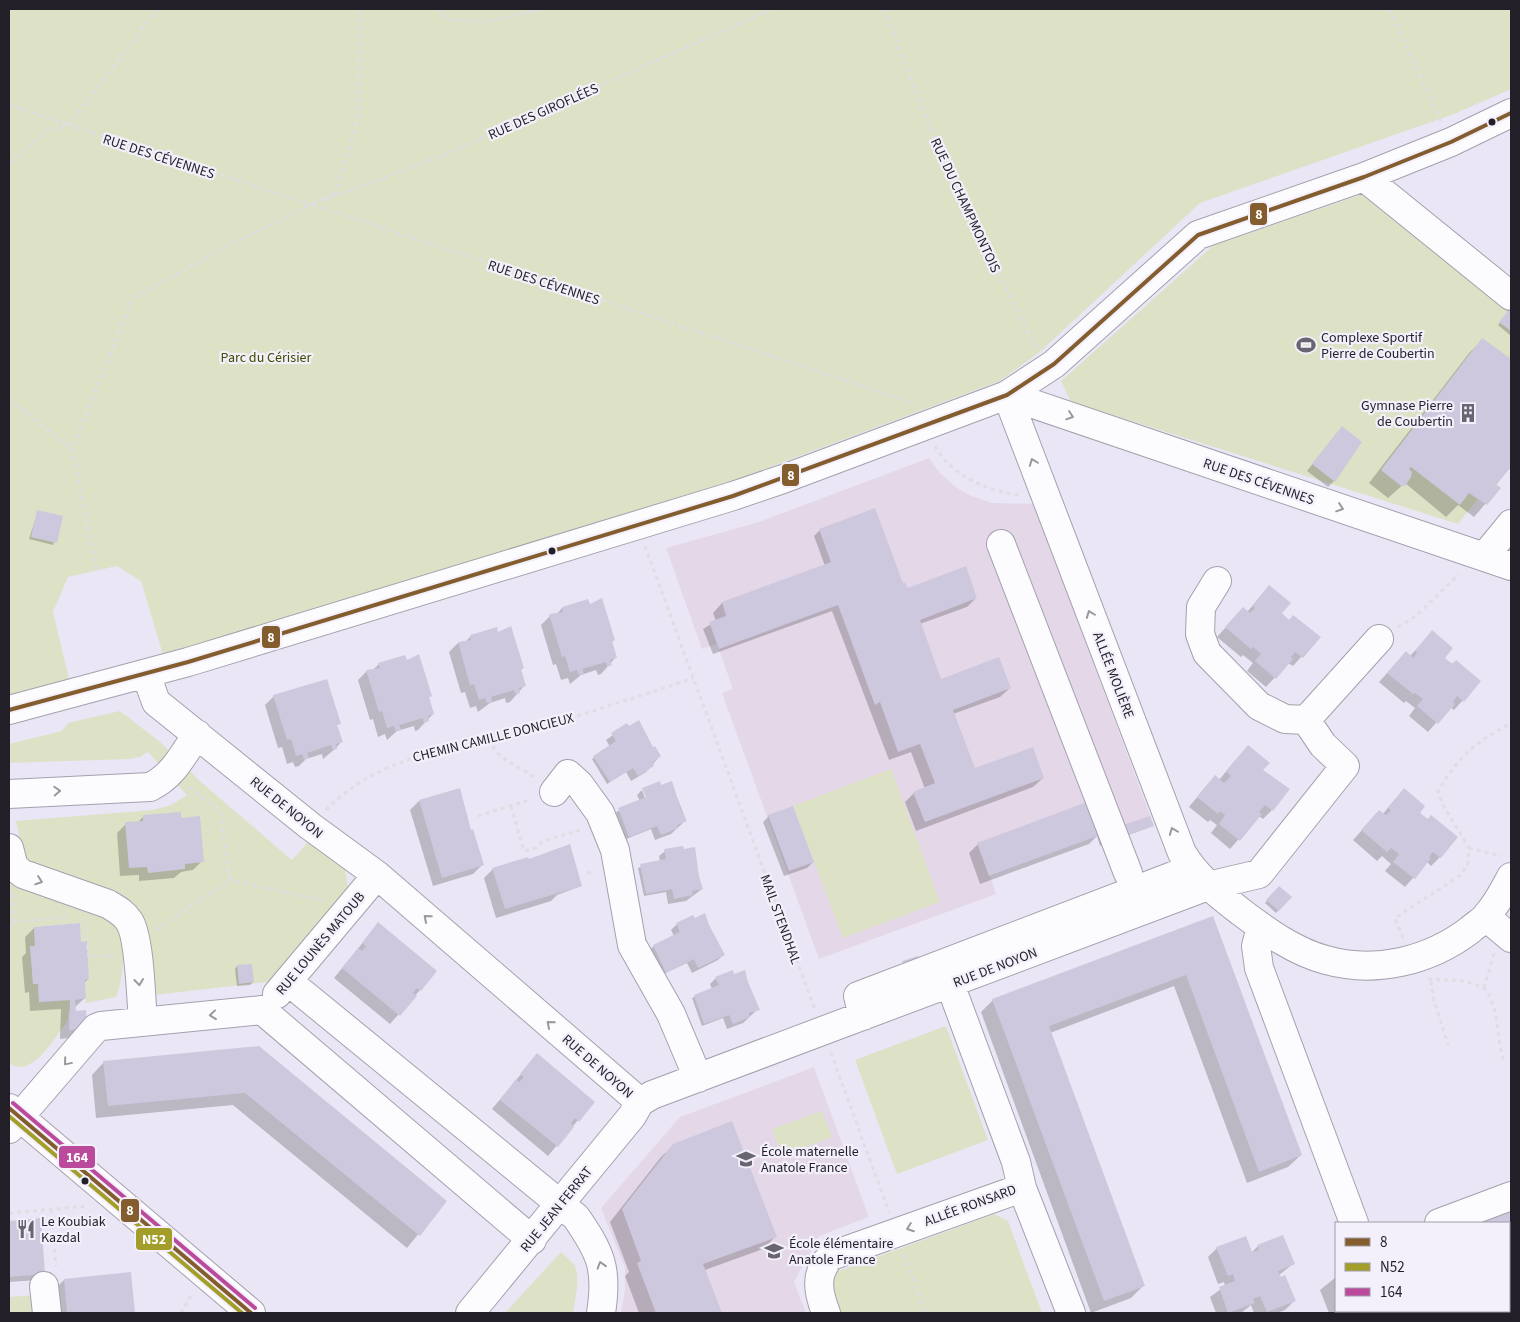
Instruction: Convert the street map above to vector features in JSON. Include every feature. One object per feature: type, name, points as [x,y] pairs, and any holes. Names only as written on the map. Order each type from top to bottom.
[{"type":"street","points":[[9,710],[146,674],[784,479],[1007,395],[1054,364],[1198,235],[1364,177],[1451,142],[1511,113]]},
{"type":"street","points":[[1364,177],[1511,296]]},
{"type":"street","name":"ALLÉE MOLIÈRE","points":[[1007,395],[1182,853],[1200,878],[1261,927],[1292,946],[1324,960],[1356,967],[1383,965],[1411,959],[1500,928]]},
{"type":"street","name":"RUE DES CÉVENNES","points":[[1007,395],[1511,566]]},
{"type":"street","points":[[1484,557],[1511,524]]},
{"type":"street","points":[[1001,544],[1128,873]]},
{"type":"street","points":[[1217,582],[1201,607],[1200,634],[1207,653],[1259,706],[1285,719],[1306,720]]},
{"type":"street","points":[[1306,720],[1379,639]]},
{"type":"street","name":"RUE DE NOYON","points":[[146,674],[156,702],[310,826],[377,874],[640,1102],[698,1078],[950,984],[1200,878]]},
{"type":"street","points":[[863,1016],[858,996],[1200,878],[1259,874],[1345,766],[1323,745],[1306,720]]},
{"type":"street","points":[[9,794],[160,780],[196,734]]},
{"type":"street","points":[[554,792],[568,774],[579,784],[600,813],[615,850],[632,945],[672,1014],[698,1078]]},
{"type":"street","points":[[9,848],[14,867],[23,874],[84,906],[108,904],[121,912],[130,923],[136,946],[143,1022]]},
{"type":"street","points":[[1500,928],[1507,867]]},
{"type":"street","name":"RUE LOUNÈS MATOUB","points":[[262,1010],[289,982],[377,874]]},
{"type":"street","points":[[1261,927],[1256,946],[1259,968],[1354,1222]]},
{"type":"street","points":[[289,982],[576,1217],[591,1240],[600,1260],[605,1286],[601,1313]]},
{"type":"street","name":"ALLÉE RONSARD","points":[[826,1313],[818,1288],[820,1272],[831,1256],[1022,1188],[1016,1162],[950,984]]},
{"type":"street","points":[[251,1313],[122,1203],[12,1118],[96,1028],[262,1010],[532,1240]]},
{"type":"street","points":[[386,1115],[414,1084]]},
{"type":"street","name":"RUE JEAN FERRAT","points":[[470,1313],[532,1240],[632,1116],[640,1102]]},
{"type":"street","points":[[1022,1188],[1071,1313]]},
{"type":"street","points":[[1442,1222],[1511,1196]]},
{"type":"street","points":[[44,1286],[47,1313]]},
{"type":"path","points":[[9,163],[47,131],[68,126],[158,9]]},
{"type":"path","points":[[97,570],[72,449],[133,298],[336,192],[357,122],[361,15],[358,9]]},
{"type":"path","points":[[438,9],[448,19],[486,22],[544,9]]},
{"type":"path","name":"RUE DES GIROFLÉES","points":[[311,205],[449,153],[772,9]]},
{"type":"path","name":"RUE DU CHAMPMONTOIS","points":[[884,9],[946,168],[1033,342],[1054,364]]},
{"type":"path","points":[[1389,9],[1451,142]]},
{"type":"path","name":"RUE DES CÉVENNES","points":[[9,105],[908,401],[917,408],[939,453],[954,470],[979,484],[1007,493],[1027,496],[1043,490]]},
{"type":"path","points":[[9,399],[72,449]]},
{"type":"path","name":"MAIL STENDHAL","points":[[637,525],[926,1313]]},
{"type":"path","points":[[1379,639],[1416,616],[1452,583]]},
{"type":"path","name":"CHEMIN CAMILLE DONCIEUX","points":[[310,826],[344,792],[375,773],[409,758],[528,731],[693,678]]},
{"type":"path","points":[[1507,867],[1469,848],[1443,805],[1438,792],[1456,762],[1482,739],[1511,724]]},
{"type":"path","points":[[489,739],[494,751],[500,756],[522,767],[554,792]]},
{"type":"path","points":[[160,780],[220,811],[230,880]]},
{"type":"path","points":[[478,816],[554,792]]},
{"type":"path","points":[[511,806],[524,851],[536,848],[543,841],[580,830]]},
{"type":"path","points":[[575,822],[584,835]]},
{"type":"path","points":[[1469,848],[1468,863],[1462,875],[1395,918],[1411,959],[1422,976],[1431,981],[1464,981],[1484,988]]},
{"type":"path","points":[[596,862],[598,878]]},
{"type":"path","points":[[9,928],[14,922],[84,906],[89,957],[136,946],[144,938],[230,880],[350,907]]},
{"type":"path","points":[[11,886],[14,922]]},
{"type":"path","points":[[1500,928],[1484,988],[1493,1007],[1497,1036],[1504,1061]]},
{"type":"path","points":[[1431,981],[1433,997],[1448,1045]]},
{"type":"path","points":[[9,1213],[122,1203]]},
{"type":"path","points":[[44,1286],[56,1271],[51,1209]]},
{"type":"shaded area","points":[[929,458],[940,473],[957,488],[974,497],[992,503],[1034,504],[1154,826],[1103,844],[1099,835],[990,876],[996,894],[819,959],[722,693],[733,689],[717,644],[702,649],[666,548],[759,522]]},
{"type":"shaded area","name":"École maternelle Anatole France","points":[[814,1067],[869,1217],[819,1236],[794,1282],[806,1313],[621,1313],[625,1290],[625,1268],[601,1208],[680,1117]]},
{"type":"green space","name":"Parc du Cérisier","points":[[9,9],[1511,9],[1511,89],[1454,114],[1200,203],[1041,351],[1000,381],[738,479],[164,658],[141,581],[117,566],[68,577],[53,612],[70,683],[9,697]]},
{"type":"green space","name":"Complexe Sportif Pierre de Coubertin","points":[[1363,194],[1511,309],[1511,467],[1497,484],[1501,488],[1487,505],[1478,499],[1458,524],[1071,402],[1061,381],[1214,245]]},
{"type":"green space","points":[[120,711],[160,742],[201,782],[292,860],[308,842],[345,870],[348,888],[343,896],[268,982],[154,995],[146,926],[139,907],[43,872],[25,860],[16,821],[153,810],[171,805],[187,795],[148,752],[140,757],[129,759],[9,763],[9,744],[62,731],[68,723]]},
{"type":"green space","points":[[891,769],[940,902],[843,938],[793,806]]},
{"type":"green space","points":[[9,876],[114,919],[123,947],[123,968],[116,997],[86,1003],[85,980],[89,979],[87,942],[81,942],[80,923],[34,927],[35,946],[30,947],[33,984],[38,984],[39,1002],[70,1000],[71,1012],[68,1012],[68,1020],[43,1054],[26,1066],[17,1067],[9,1063]]},
{"type":"green space","points":[[946,1026],[988,1140],[897,1174],[855,1060]]},
{"type":"green space","points":[[822,1111],[832,1137],[782,1156],[772,1129]]},
{"type":"green space","points":[[994,1214],[1008,1221],[1042,1313],[838,1313],[832,1297],[831,1287],[836,1272]]},
{"type":"green space","points":[[561,1252],[576,1268],[577,1287],[573,1313],[505,1313]]},
{"type":"green space","points":[[36,1295],[37,1313],[9,1313],[9,1297]]},
{"type":"building","points":[[1511,307],[1511,331],[1499,322]]},
{"type":"building","name":"Gymnase Pierre de Coubertin","points":[[1482,338],[1511,359],[1511,467],[1496,485],[1501,488],[1487,505],[1469,493],[1460,505],[1411,467],[1409,469],[1412,472],[1411,477],[1405,486],[1401,486],[1381,470]]},
{"type":"building","points":[[1342,426],[1362,442],[1335,482],[1312,464]]},
{"type":"building","points":[[875,508],[903,583],[905,582],[908,588],[966,566],[977,598],[920,620],[941,679],[999,657],[1011,688],[953,710],[975,768],[1033,747],[1044,778],[925,822],[913,792],[935,783],[920,744],[898,752],[880,702],[875,705],[838,605],[719,649],[709,622],[726,616],[722,602],[831,562],[819,529]]},
{"type":"building","points":[[37,510],[63,516],[57,543],[31,537]]},
{"type":"building","points":[[1269,585],[1291,603],[1282,613],[1289,620],[1293,615],[1321,637],[1303,658],[1295,652],[1291,657],[1293,659],[1276,679],[1255,661],[1261,654],[1253,647],[1251,649],[1225,627],[1243,607],[1250,613],[1255,608],[1252,606]]},
{"type":"building","points":[[602,598],[615,640],[612,641],[617,658],[610,660],[612,665],[607,667],[606,662],[582,669],[584,674],[579,675],[577,670],[570,672],[565,656],[562,657],[549,614],[563,612],[562,607],[588,599],[590,604]]},
{"type":"building","points":[[511,626],[524,668],[521,669],[526,686],[519,688],[520,693],[516,695],[514,690],[491,697],[492,702],[487,703],[485,698],[479,700],[474,684],[470,685],[458,642],[471,640],[470,635],[497,627],[498,632]]},
{"type":"building","points":[[1432,630],[1453,648],[1445,658],[1452,664],[1456,660],[1481,681],[1464,702],[1457,696],[1453,702],[1455,704],[1438,724],[1417,706],[1423,699],[1415,693],[1413,694],[1387,673],[1406,651],[1413,658],[1417,653],[1415,651]]},
{"type":"building","points":[[419,654],[432,696],[429,697],[434,714],[428,716],[429,721],[424,723],[423,718],[399,725],[401,730],[396,731],[394,726],[387,728],[382,711],[379,712],[366,670],[380,668],[378,663],[405,655],[407,660]]},
{"type":"building","points":[[327,679],[341,724],[337,725],[343,742],[336,744],[337,749],[333,750],[331,745],[307,753],[309,758],[304,759],[302,754],[296,756],[291,739],[287,740],[273,695]]},
{"type":"building","points":[[639,720],[653,747],[655,746],[661,756],[652,763],[654,766],[638,776],[633,768],[610,782],[593,756],[616,741],[611,733],[627,723],[629,726]]},
{"type":"building","points":[[1248,745],[1270,763],[1263,770],[1290,789],[1273,811],[1265,805],[1259,812],[1262,814],[1240,841],[1219,824],[1225,815],[1220,811],[1218,814],[1197,797],[1215,775],[1224,783],[1231,776],[1226,771]]},
{"type":"building","points":[[660,781],[661,785],[672,781],[681,810],[687,821],[677,825],[678,828],[661,835],[657,826],[629,837],[618,808],[646,797],[642,788]]},
{"type":"building","points":[[460,788],[471,830],[473,829],[484,865],[442,878],[419,800]]},
{"type":"building","points":[[1404,788],[1425,806],[1420,813],[1428,819],[1431,815],[1458,837],[1441,858],[1433,852],[1429,857],[1431,858],[1415,879],[1393,862],[1399,854],[1391,848],[1387,852],[1361,830],[1379,810],[1386,815],[1391,810],[1388,808]]},
{"type":"building","points":[[1087,802],[1099,833],[1150,816],[1154,826],[1103,844],[1100,835],[989,876],[977,843]]},
{"type":"building","points":[[793,806],[814,862],[789,871],[768,815]]},
{"type":"building","points":[[181,812],[181,818],[200,816],[204,862],[185,864],[185,869],[148,873],[147,867],[129,868],[125,822],[143,821],[143,815]]},
{"type":"building","points":[[570,844],[582,886],[505,909],[492,868],[528,857],[529,859]]},
{"type":"building","points":[[683,846],[684,849],[695,847],[699,877],[703,889],[692,891],[693,895],[674,899],[672,889],[646,894],[640,864],[666,859],[664,849]]},
{"type":"building","points":[[1279,886],[1292,897],[1279,911],[1266,900]]},
{"type":"building","points":[[705,913],[709,925],[725,955],[698,968],[694,959],[666,973],[653,945],[680,932],[676,923],[693,915],[695,918]]},
{"type":"building","points":[[1213,916],[1302,1155],[1259,1172],[1186,975],[1049,1026],[1145,1286],[1104,1301],[992,999]]},
{"type":"building","points":[[378,922],[437,971],[421,991],[417,988],[413,993],[417,996],[400,1016],[342,968],[358,948],[362,951],[366,946],[362,943]]},
{"type":"building","points":[[80,923],[81,942],[87,941],[89,979],[85,980],[86,998],[75,1000],[76,1011],[86,1010],[87,1029],[69,1030],[70,1000],[39,1002],[38,984],[33,984],[30,946],[35,946],[34,927]]},
{"type":"building","points":[[918,956],[922,967],[906,973],[902,961]]},
{"type":"building","points":[[252,964],[254,982],[239,984],[237,965]]},
{"type":"building","points":[[733,970],[734,974],[745,970],[760,1010],[749,1013],[750,1017],[733,1024],[729,1015],[704,1024],[694,995],[719,985],[715,977]]},
{"type":"building","points":[[259,1046],[447,1201],[420,1236],[245,1093],[108,1106],[103,1061]]},
{"type":"building","points":[[537,1053],[595,1102],[579,1122],[575,1118],[571,1124],[574,1127],[558,1147],[500,1100],[516,1079],[519,1082],[524,1077],[520,1074]]},
{"type":"building","points":[[732,1121],[777,1237],[703,1264],[722,1313],[656,1313],[637,1263],[641,1261],[622,1209],[673,1144]]},
{"type":"building","points":[[1511,1211],[1511,1270],[1510,1222],[1481,1222]]},
{"type":"building","points":[[41,1218],[45,1274],[9,1277],[9,1221]]},
{"type":"building","points":[[1283,1235],[1295,1264],[1278,1271],[1281,1277],[1285,1275],[1296,1301],[1267,1312],[1260,1296],[1253,1299],[1255,1303],[1228,1313],[1219,1287],[1235,1281],[1233,1274],[1228,1276],[1216,1247],[1246,1236],[1252,1252],[1259,1250],[1257,1245]]},
{"type":"building","points":[[131,1272],[135,1313],[67,1313],[64,1279]]},
{"type":"building","points":[[1346,1312],[1400,1312],[1397,1313]]},
{"type":"transit line","name":"8","points":[[9,710],[188,662],[733,496],[1007,395],[1054,364],[1198,235],[1364,177],[1451,142],[1511,113]]},
{"type":"transit line","name":"164","points":[[13,1103],[255,1308]]},
{"type":"transit line","name":"8","points":[[9,1108],[251,1313]]},
{"type":"transit line","name":"N52","points":[[9,1116],[242,1313]]},
{"type":"place","name":"Complexe Sportif Pierre de Coubertin","points":[[1306,345]]},
{"type":"place","name":"Gymnase Pierre de Coubertin","points":[[1468,413]]},
{"type":"place","name":"École maternelle Anatole France","points":[[746,1159]]},
{"type":"place","name":"Le Koubiak Kazdal","points":[[26,1229]]},
{"type":"place","name":"École élémentaire Anatole France","points":[[774,1251]]}]
